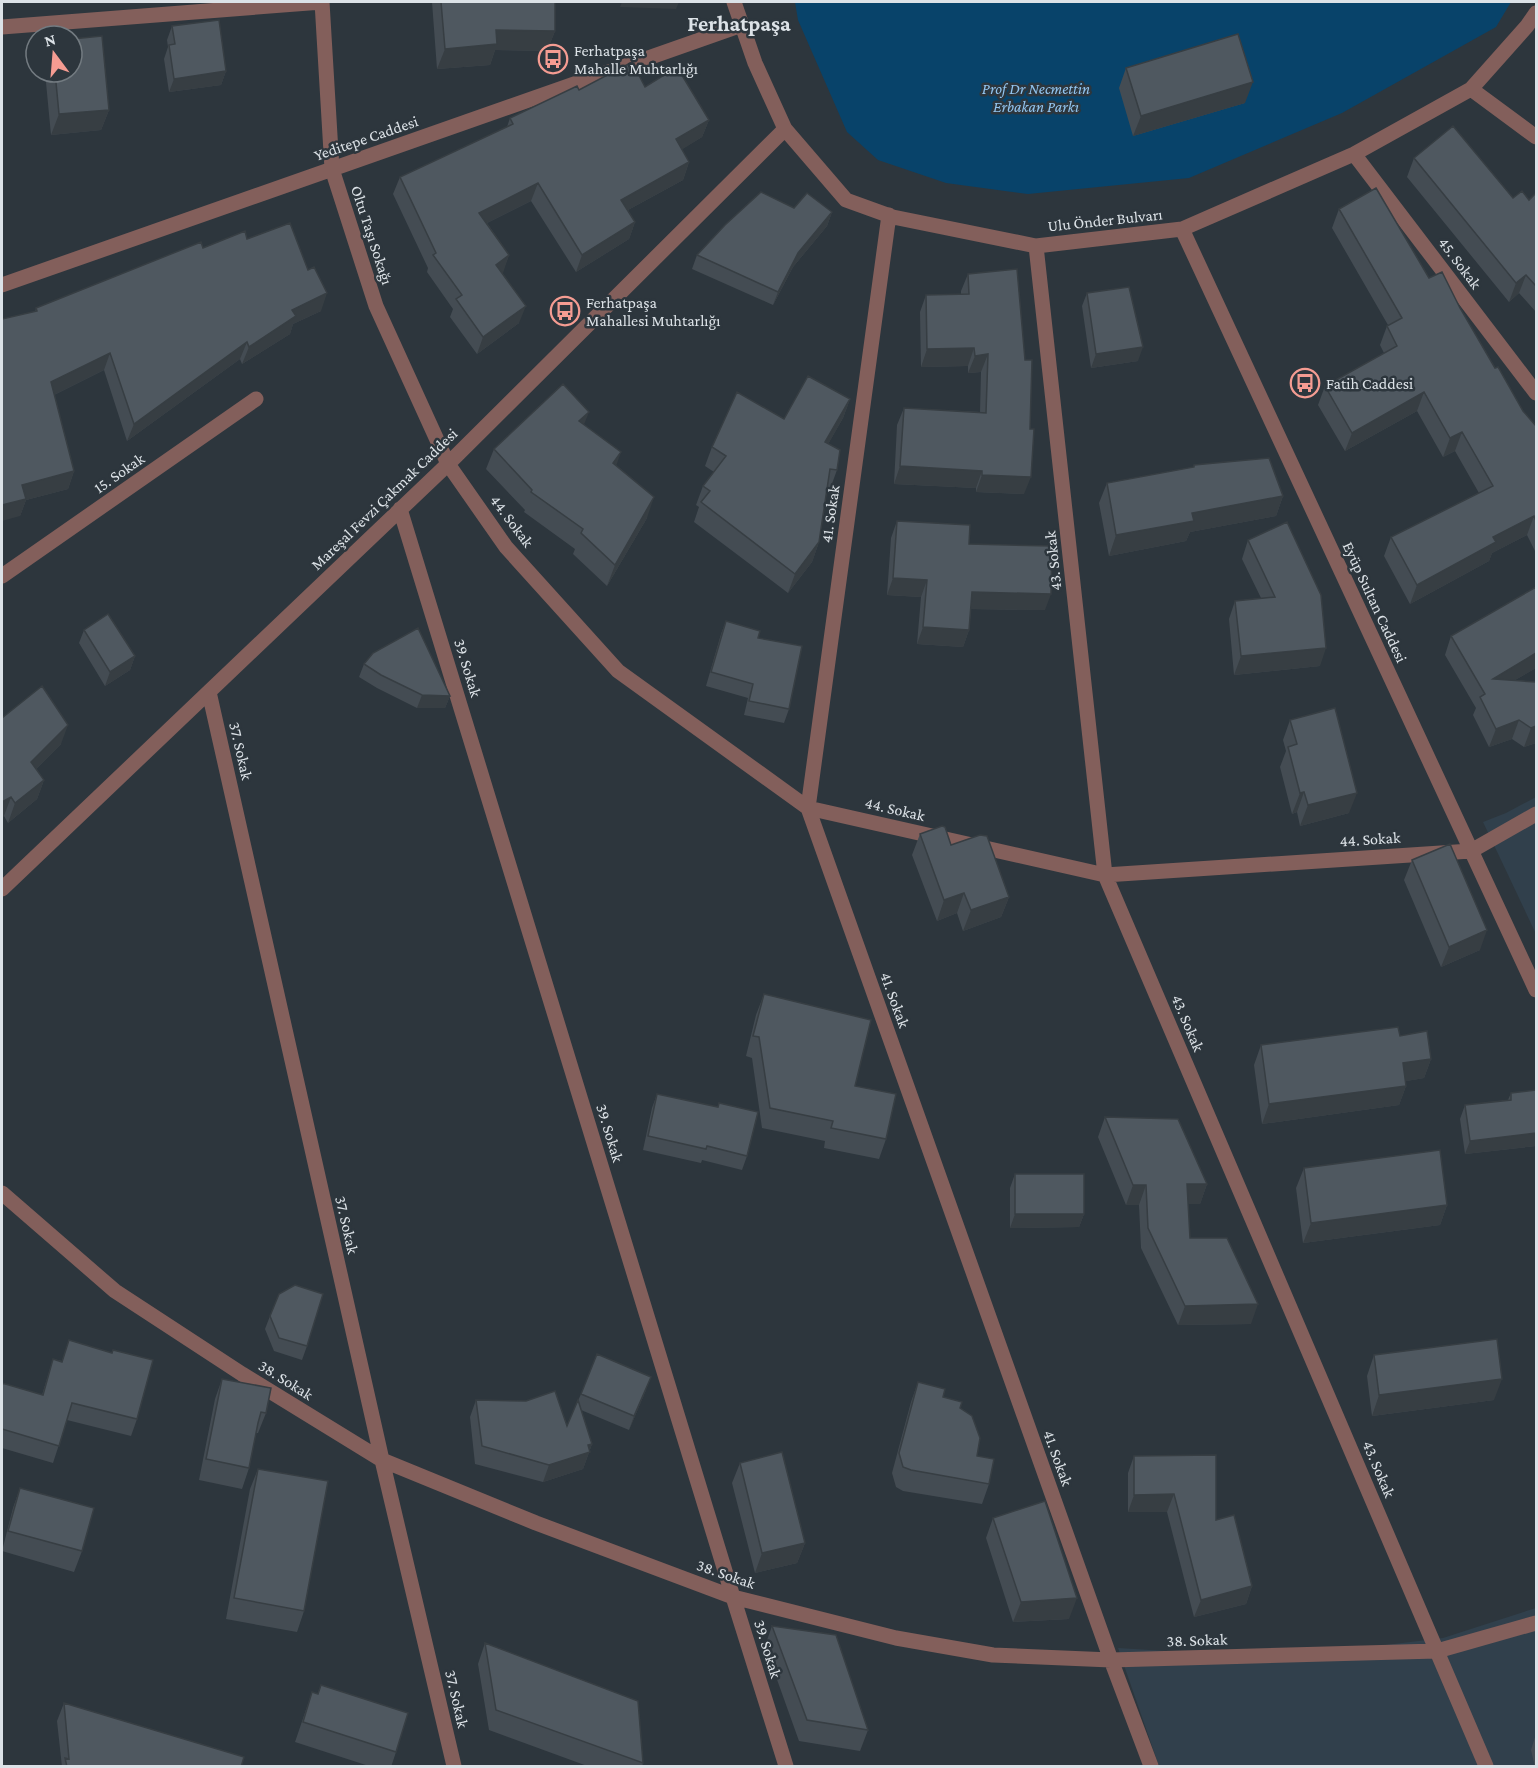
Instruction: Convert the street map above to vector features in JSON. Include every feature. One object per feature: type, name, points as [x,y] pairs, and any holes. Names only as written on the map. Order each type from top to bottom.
[{"type":"street","points":[[2,27],[322,2]]},
{"type":"street","name":"Oltu Taşı Sokağı","points":[[322,2],[332,169],[376,306],[448,464]]},
{"type":"street","name":"Ulu Önder Bulvarı","points":[[734,2],[755,63],[785,129],[846,200],[889,215],[1036,246],[1182,229],[1354,154],[1471,89],[1532,23],[1536,13]]},
{"type":"street","name":"Yeditepe Caddesi","points":[[2,285],[742,25]]},
{"type":"street","points":[[1471,89],[1536,137]]},
{"type":"street","name":"Mareşal Fevzi Çakmak Caddesi","points":[[2,889],[448,464],[785,129]]},
{"type":"street","name":"45. Sokak","points":[[1354,154],[1536,393]]},
{"type":"street","name":"41. Sokak","points":[[889,215],[808,808],[1151,1767]]},
{"type":"street","name":"Eyüp Sultan Caddesi","points":[[1182,229],[1536,990]]},
{"type":"street","name":"43. Sokak","points":[[1036,246],[1105,875],[1486,1767]]},
{"type":"street","name":"15. Sokak","points":[[2,576],[256,399]]},
{"type":"street","name":"44. Sokak","points":[[448,464],[506,547],[618,671],[808,808],[1105,875],[1471,851],[1536,814]]},
{"type":"street","name":"39. Sokak","points":[[400,509],[786,1767]]},
{"type":"street","name":"37. Sokak","points":[[209,692],[382,1460],[454,1767]]},
{"type":"street","name":"38. Sokak","points":[[2,1193],[115,1291],[242,1374],[382,1460],[536,1523],[733,1597],[896,1638],[993,1655],[1111,1660],[1437,1651],[1536,1623]]},
{"type":"shaded area","points":[[1536,797],[1536,934],[1483,822]]},
{"type":"shaded area","points":[[1536,1608],[1536,1766],[1159,1766],[1118,1648],[1279,1658],[1443,1638]]},
{"type":"green space","name":"Prof Dr Necmettin Erbakan Parkı","points":[[795,2],[1511,2],[1496,27],[1342,113],[1189,178],[1028,194],[946,183],[878,160],[847,132],[798,20]]},
{"type":"building","points":[[441,2],[555,2],[555,31],[496,30],[497,44],[445,49]]},
{"type":"building","points":[[219,20],[226,71],[174,79],[169,45],[175,44],[172,26]]},
{"type":"building","points":[[1238,34],[1253,82],[1141,116],[1126,68]]},
{"type":"building","points":[[102,36],[109,110],[59,114],[56,84],[84,84],[84,38]]},
{"type":"building","points":[[632,62],[645,87],[677,67],[709,120],[676,139],[689,162],[621,200],[635,222],[582,255],[538,183],[479,213],[509,255],[496,265],[526,306],[483,337],[456,299],[462,295],[433,255],[436,253],[400,177],[513,124],[510,118],[577,86],[579,90]]},
{"type":"building","points":[[1453,126],[1513,198],[1522,191],[1529,200],[1536,193],[1536,286],[1526,275],[1516,283],[1414,158]]},
{"type":"building","points":[[1376,188],[1429,278],[1442,272],[1495,368],[1498,367],[1523,411],[1536,426],[1536,521],[1534,516],[1493,537],[1496,542],[1417,585],[1391,537],[1493,486],[1462,432],[1450,438],[1424,392],[1352,433],[1325,386],[1397,346],[1387,326],[1402,318],[1339,209]]},
{"type":"building","points":[[761,192],[794,208],[807,193],[832,212],[798,253],[778,292],[697,255]]},
{"type":"building","points":[[290,223],[308,270],[314,267],[327,293],[292,310],[296,316],[249,347],[247,342],[134,424],[110,353],[51,382],[74,471],[22,485],[26,499],[2,505],[2,319],[37,311],[36,308],[201,242],[203,248],[245,231],[247,239]]},
{"type":"building","points":[[1017,269],[1025,360],[1032,360],[1030,429],[1034,429],[1031,477],[982,475],[982,471],[900,466],[904,408],[986,413],[988,354],[975,356],[974,348],[927,349],[926,295],[969,294],[968,274]]},
{"type":"building","points":[[1129,287],[1143,347],[1096,354],[1087,293]]},
{"type":"building","points":[[808,376],[850,399],[825,442],[840,450],[837,470],[830,469],[819,542],[795,574],[701,502],[710,491],[703,486],[726,456],[712,447],[737,392],[784,419]]},
{"type":"building","points":[[563,384],[589,412],[579,421],[621,452],[613,463],[654,497],[615,565],[581,533],[583,529],[531,492],[532,490],[494,449]]},
{"type":"building","points":[[1269,458],[1283,496],[1192,513],[1194,521],[1116,535],[1107,483],[1194,467],[1194,465]]},
{"type":"building","points":[[897,521],[970,525],[969,544],[1052,546],[1051,594],[972,592],[969,630],[923,627],[927,580],[893,578]]},
{"type":"building","points":[[1287,522],[1321,595],[1326,648],[1241,656],[1235,601],[1275,597],[1248,540]]},
{"type":"building","points":[[1536,587],[1536,653],[1493,679],[1536,682],[1536,726],[1531,728],[1519,720],[1496,729],[1480,697],[1485,694],[1451,636]]},
{"type":"building","points":[[108,614],[135,656],[110,672],[84,630]]},
{"type":"building","points":[[726,621],[760,631],[758,638],[802,646],[789,709],[749,701],[753,684],[711,672]]},
{"type":"building","points":[[418,628],[450,696],[422,695],[364,664],[373,653]]},
{"type":"building","points":[[42,686],[68,725],[31,762],[44,780],[15,803],[11,797],[2,802],[2,718]]},
{"type":"building","points":[[1335,708],[1357,793],[1308,805],[1304,792],[1300,793],[1288,747],[1297,744],[1290,720]]},
{"type":"building","points":[[945,827],[951,845],[980,835],[987,836],[1009,897],[971,910],[964,893],[944,900],[920,834]]},
{"type":"building","points":[[1450,844],[1487,930],[1449,947],[1412,860]]},
{"type":"building","points":[[764,994],[871,1020],[855,1086],[896,1094],[886,1139],[831,1128],[833,1121],[770,1108],[759,1037],[753,1036]]},
{"type":"building","points":[[1398,1027],[1400,1036],[1427,1031],[1431,1059],[1403,1063],[1406,1086],[1269,1104],[1261,1045]]},
{"type":"building","points":[[1536,1090],[1536,1133],[1470,1141],[1465,1105],[1511,1100],[1511,1093]]},
{"type":"building","points":[[657,1094],[718,1107],[719,1103],[758,1112],[747,1156],[707,1146],[706,1149],[648,1136]]},
{"type":"building","points":[[1105,1117],[1178,1119],[1207,1184],[1187,1184],[1190,1238],[1227,1238],[1258,1304],[1185,1306],[1148,1228],[1146,1185],[1133,1185]]},
{"type":"building","points":[[1440,1150],[1447,1205],[1311,1223],[1304,1168]]},
{"type":"building","points":[[1015,1174],[1084,1174],[1084,1214],[1015,1214]]},
{"type":"building","points":[[295,1285],[323,1294],[307,1346],[279,1338],[270,1316],[279,1294]]},
{"type":"building","points":[[1497,1339],[1502,1379],[1379,1395],[1374,1355]]},
{"type":"building","points":[[69,1340],[112,1353],[113,1350],[153,1360],[137,1419],[72,1403],[59,1446],[2,1429],[2,1383],[43,1395],[53,1359],[62,1362]]},
{"type":"building","points":[[597,1354],[651,1377],[634,1416],[581,1394]]},
{"type":"building","points":[[222,1379],[271,1388],[266,1413],[261,1412],[249,1468],[206,1459]]},
{"type":"building","points":[[918,1382],[945,1389],[943,1397],[962,1402],[960,1408],[972,1416],[980,1438],[977,1456],[994,1459],[989,1484],[903,1467],[899,1453]]},
{"type":"building","points":[[555,1391],[567,1426],[578,1400],[592,1444],[588,1445],[590,1452],[549,1465],[482,1446],[476,1400],[526,1401]]},
{"type":"building","points":[[782,1452],[805,1543],[762,1553],[740,1463]]},
{"type":"building","points":[[1216,1455],[1216,1520],[1234,1515],[1252,1586],[1201,1600],[1174,1494],[1134,1495],[1134,1456]]},
{"type":"building","points":[[258,1469],[328,1481],[304,1611],[234,1598]]},
{"type":"building","points":[[20,1488],[94,1508],[82,1551],[8,1531]]},
{"type":"building","points":[[1045,1501],[1077,1598],[1021,1602],[993,1518]]},
{"type":"building","points":[[772,1626],[836,1635],[868,1730],[807,1720]]},
{"type":"building","points":[[485,1643],[638,1701],[643,1763],[496,1710]]},
{"type":"building","points":[[321,1685],[408,1713],[396,1752],[303,1722],[312,1692],[318,1694]]},
{"type":"building","points":[[64,1703],[244,1757],[241,1767],[67,1767],[65,1758],[69,1759]]},
{"type":"place","name":"Ferhatpaşa Mahalle Muhtarlığı","points":[[553,59]]},
{"type":"place","name":"Ferhatpaşa Mahallesi Muhtarlığı","points":[[565,311]]},
{"type":"place","name":"Fatih Caddesi","points":[[1305,383]]},
{"type":"district","name":"Ferhatpaşa","points":[[739,23]]}]
